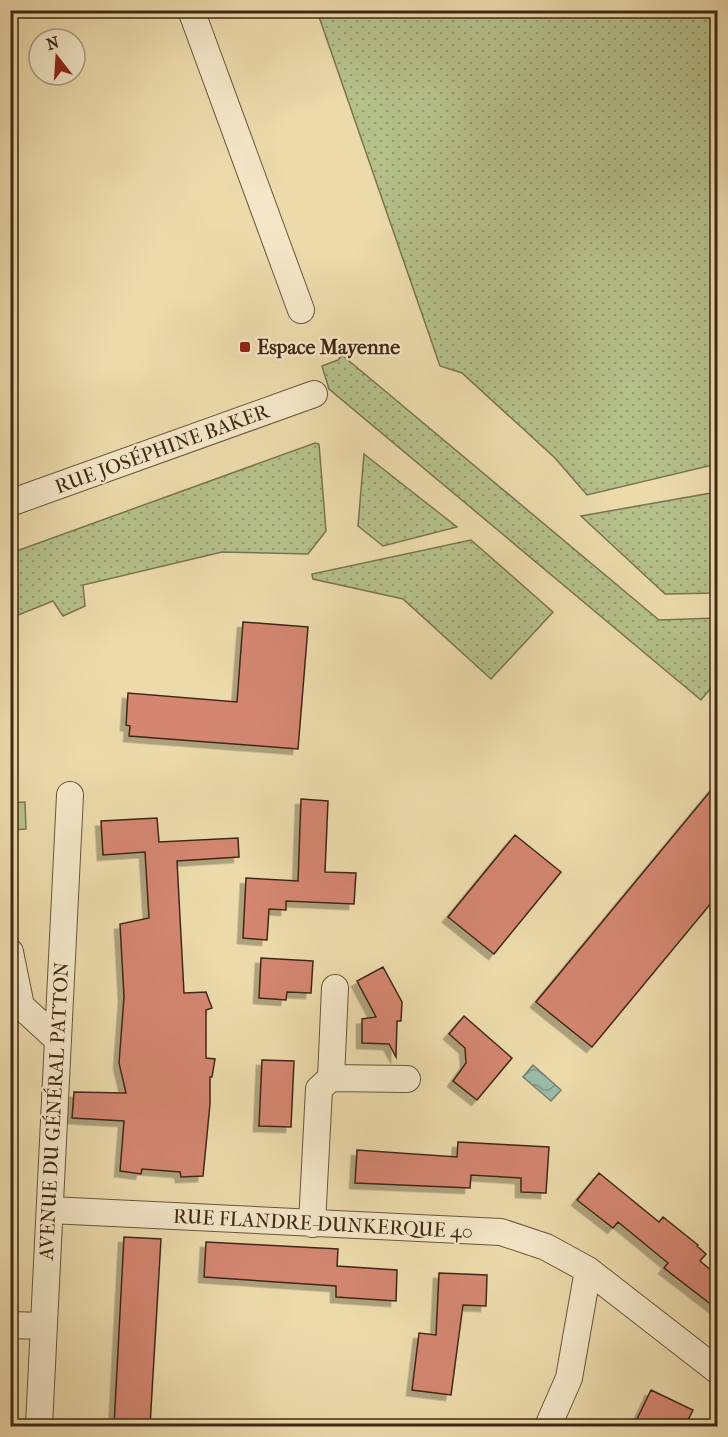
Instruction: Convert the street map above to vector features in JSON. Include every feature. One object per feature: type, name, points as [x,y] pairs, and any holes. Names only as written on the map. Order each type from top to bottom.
[{"type":"street","points":[[190,10],[301,310]]},
{"type":"street","name":"RUE JOSÉPHINE BAKER","points":[[10,503],[314,394]]},
{"type":"street","name":"AVENUE DU GÉNÉRAL PATTON","points":[[39,1426],[70,795]]},
{"type":"street","points":[[10,952],[16,1006],[58,1040]]},
{"type":"street","points":[[332,1078],[335,988]]},
{"type":"street","points":[[312,1224],[319,1089],[332,1078],[407,1079]]},
{"type":"street","name":"RUE FLANDRE-DUNKERQUE 40","points":[[50,1210],[501,1232],[546,1247],[588,1270],[717,1371]]},
{"type":"street","points":[[548,1426],[569,1378],[588,1270]]},
{"type":"street","points":[[10,1325],[44,1326]]},
{"type":"green space","points":[[317,11],[717,11],[717,464],[587,495],[555,458],[462,373],[440,366]]},
{"type":"green space","points":[[342,355],[659,620],[717,618],[717,681],[701,700],[329,389],[322,366],[338,360]]},
{"type":"green space","points":[[315,443],[319,444],[326,531],[308,554],[222,552],[83,585],[85,606],[63,616],[53,601],[11,618],[11,553]]},
{"type":"green space","points":[[364,454],[457,527],[383,546],[358,526]]},
{"type":"green space","points":[[717,492],[717,593],[665,594],[581,516]]},
{"type":"green space","points":[[471,540],[553,612],[491,679],[403,599],[313,579],[312,574]]},
{"type":"green space","points":[[25,802],[26,829],[11,830],[11,803]]},
{"type":"water","points":[[533,1065],[561,1090],[551,1101],[523,1077]]},
{"type":"building","points":[[243,622],[308,627],[298,749],[129,736],[130,726],[126,725],[128,693],[237,702]]},
{"type":"building","points":[[717,783],[717,896],[592,1047],[536,1002]]},
{"type":"building","points":[[301,799],[328,801],[325,872],[356,873],[354,904],[286,901],[286,910],[269,909],[267,940],[243,938],[246,878],[298,881]]},
{"type":"building","points":[[157,818],[159,842],[238,838],[239,857],[177,861],[184,993],[206,992],[212,1008],[206,1010],[206,1058],[215,1059],[212,1077],[210,1077],[210,1104],[203,1176],[181,1177],[180,1172],[142,1169],[141,1174],[120,1171],[124,1121],[72,1118],[74,1092],[126,1093],[119,1063],[124,997],[120,924],[149,918],[145,852],[103,855],[101,821]]},
{"type":"building","points":[[515,835],[561,872],[494,954],[448,917]]},
{"type":"building","points":[[261,958],[313,961],[311,993],[287,992],[286,1000],[259,998]]},
{"type":"building","points":[[383,967],[402,1002],[401,1021],[397,1021],[396,1057],[389,1044],[362,1043],[362,1019],[376,1017],[357,981]]},
{"type":"building","points":[[464,1016],[512,1058],[477,1100],[453,1081],[466,1063],[465,1048],[449,1034]]},
{"type":"building","points":[[262,1060],[294,1061],[291,1127],[259,1126]]},
{"type":"building","points":[[458,1142],[549,1147],[546,1193],[521,1192],[521,1178],[471,1175],[470,1188],[355,1183],[357,1150],[457,1157]]},
{"type":"building","points":[[599,1173],[659,1222],[663,1217],[706,1254],[700,1261],[717,1275],[717,1309],[664,1268],[668,1263],[618,1222],[613,1228],[577,1200]]},
{"type":"building","points":[[124,1237],[161,1239],[150,1426],[114,1426]]},
{"type":"building","points":[[206,1242],[338,1249],[337,1266],[397,1270],[396,1301],[336,1297],[336,1286],[204,1277]]},
{"type":"building","points":[[439,1273],[487,1275],[486,1306],[463,1305],[451,1395],[412,1390],[419,1333],[436,1335]]},
{"type":"building","points":[[651,1390],[693,1410],[685,1426],[653,1426],[637,1419]]},
{"type":"place","name":"Espace Mayenne","points":[[245,347]]}]
